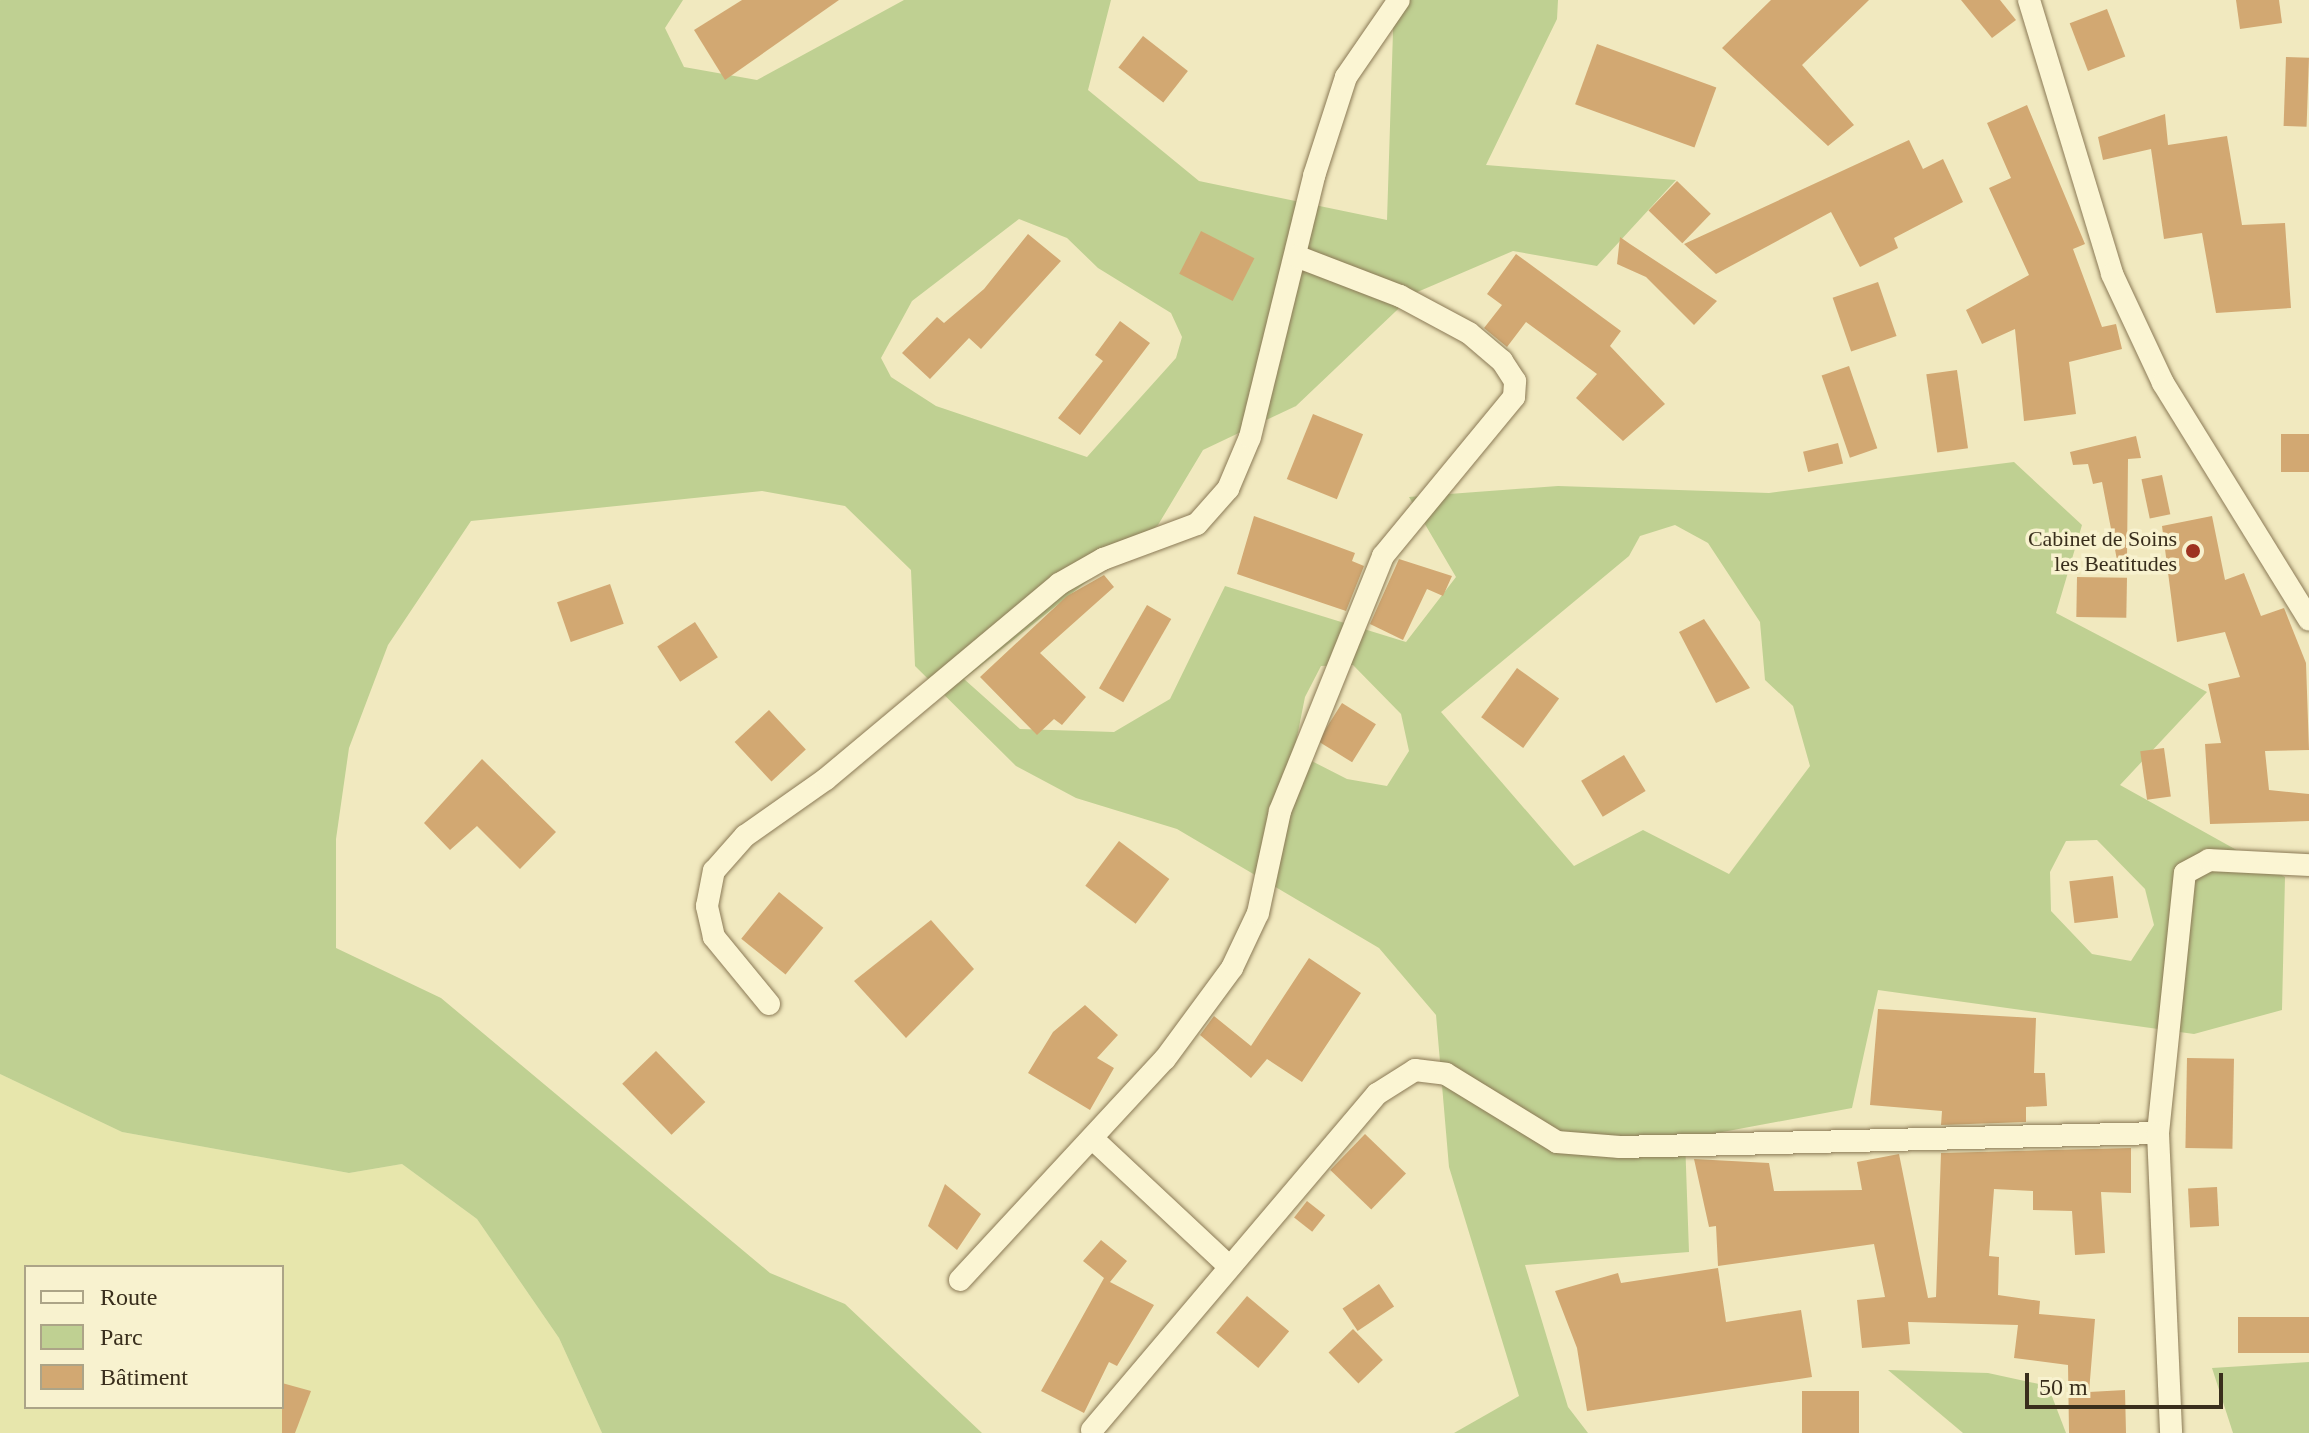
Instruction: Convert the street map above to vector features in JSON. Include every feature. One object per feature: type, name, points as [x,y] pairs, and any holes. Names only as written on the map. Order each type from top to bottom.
[{"type":"street","points":[[769,1004],[714,937],[707,906],[714,871],[745,836],[826,779],[1059,584],[1103,559],[1197,524],[1228,489],[1250,437],[1346,77],[1399,0]]},
{"type":"street","points":[[2029,0],[2112,274],[2163,383],[2309,619]]},
{"type":"street","points":[[960,1280],[1093,1139],[1232,968],[1258,913],[1280,811],[1383,556],[1514,397],[1502,361],[1469,333],[1400,296],[1296,256]]},
{"type":"street","points":[[2171,1433],[2158,1133],[2185,873],[2209,860],[2309,865]]},
{"type":"street","points":[[1092,1430],[1377,1094],[1415,1070],[1446,1074],[1557,1142],[1620,1147],[2158,1133]]},
{"type":"street","points":[[1093,1139],[1230,1267]]},
{"type":"shaded area","points":[[0,1074],[122,1132],[349,1173],[402,1164],[477,1219],[559,1338],[602,1433],[0,1433]]},
{"type":"green space","points":[[0,0],[683,0],[665,28],[684,67],[757,80],[904,0],[1111,0],[1088,90],[1199,181],[1387,220],[1394,0],[1558,0],[1557,19],[1486,165],[1676,180],[1597,266],[1513,251],[1415,293],[1296,406],[1203,450],[1158,525],[964,679],[1020,729],[1114,732],[1170,699],[1225,586],[1406,642],[1456,577],[1409,497],[1558,486],[1769,493],[2014,462],[2082,525],[2056,613],[2207,692],[2120,785],[2285,877],[2282,1010],[2194,1034],[1878,990],[1852,1108],[1685,1139],[1689,1252],[1525,1265],[1568,1407],[1588,1433],[1454,1433],[1519,1396],[1449,1167],[1436,1015],[1379,948],[1177,829],[1076,798],[1016,766],[915,666],[911,570],[845,506],[762,491],[471,521],[388,645],[349,748],[336,839],[336,948],[441,998],[770,1273],[845,1304],[982,1433],[602,1433],[559,1338],[477,1219],[402,1164],[349,1173],[122,1132],[0,1074]],"holes":[[[1019,219],[1067,238],[1098,268],[1171,313],[1182,337],[1176,358],[1087,457],[936,406],[891,377],[881,358],[912,301]],[[1675,525],[1708,543],[1760,622],[1765,680],[1793,706],[1810,766],[1729,874],[1643,830],[1574,866],[1441,712],[1629,556],[1640,536]],[[1353,665],[1401,714],[1409,751],[1387,786],[1347,779],[1294,752],[1305,697],[1321,666]],[[2097,840],[2145,889],[2154,925],[2131,961],[2092,954],[2051,911],[2050,872],[2066,841]]]},
{"type":"green space","points":[[2309,1362],[2309,1433],[2233,1433],[2212,1368]]},
{"type":"green space","points":[[1888,1370],[1988,1373],[2048,1386],[2066,1433],[1963,1433]]},
{"type":"building","points":[[742,0],[839,0],[725,80],[694,30]]},
{"type":"building","points":[[1771,0],[1869,0],[1802,65],[1854,125],[1828,146],[1722,48]]},
{"type":"building","points":[[1961,0],[2000,0],[2016,20],[1992,38]]},
{"type":"building","points":[[2236,0],[2279,0],[2282,23],[2240,29]]},
{"type":"building","points":[[2107,9],[2125,57],[2088,71],[2070,23]]},
{"type":"building","points":[[1143,36],[1188,71],[1163,103],[1118,68]]},
{"type":"building","points":[[1597,44],[1716,87],[1694,148],[1575,104]]},
{"type":"building","points":[[2286,57],[2309,58],[2307,127],[2284,126]]},
{"type":"building","points":[[2027,105],[2085,244],[2073,249],[2102,327],[2116,324],[2122,349],[2069,362],[2076,414],[2024,421],[2015,329],[1982,344],[1966,310],[2029,275],[1989,188],[2011,178],[1987,123]]},
{"type":"building","points":[[2165,114],[2168,145],[2227,136],[2242,225],[2285,223],[2291,308],[2216,313],[2202,233],[2164,239],[2151,149],[2103,160],[2098,137]]},
{"type":"building","points":[[1909,140],[1923,169],[1943,159],[1963,202],[1894,238],[1898,248],[1860,267],[1831,212],[1716,274],[1684,244]]},
{"type":"building","points":[[1677,181],[1711,214],[1682,243],[1649,210]]},
{"type":"building","points":[[1201,231],[1254,258],[1233,301],[1179,274]]},
{"type":"building","points":[[1028,234],[1061,261],[981,349],[969,338],[930,379],[902,353],[937,317],[944,323],[984,289]]},
{"type":"building","points":[[1620,237],[1717,301],[1694,325],[1646,277],[1617,264]]},
{"type":"building","points":[[1516,254],[1621,331],[1610,346],[1665,404],[1623,441],[1576,398],[1597,374],[1526,322],[1507,347],[1484,328],[1502,305],[1487,294]]},
{"type":"building","points":[[1878,282],[1897,336],[1851,352],[1833,298]]},
{"type":"building","points":[[1120,321],[1150,343],[1080,435],[1058,418],[1103,361],[1095,355]]},
{"type":"building","points":[[1849,366],[1877,448],[1850,458],[1822,375]]},
{"type":"building","points":[[1957,370],[1968,448],[1937,453],[1926,374]]},
{"type":"building","points":[[1313,414],[1363,434],[1337,499],[1287,479]]},
{"type":"building","points":[[2281,434],[2309,434],[2309,472],[2281,472]]},
{"type":"building","points":[[2136,436],[2141,458],[2128,459],[2127,559],[2117,560],[2102,482],[2093,484],[2088,464],[2073,465],[2070,452]]},
{"type":"building","points":[[1838,443],[1843,463],[1808,472],[1803,452]]},
{"type":"building","points":[[2162,475],[2170,514],[2150,518],[2141,479]]},
{"type":"building","points":[[1254,516],[1355,553],[1352,561],[1364,566],[1346,611],[1237,574]]},
{"type":"building","points":[[2212,516],[2225,580],[2244,573],[2261,616],[2284,608],[2306,663],[2309,750],[2265,751],[2269,790],[2309,794],[2309,821],[2210,824],[2205,744],[2221,743],[2208,684],[2240,677],[2225,632],[2177,642],[2162,526]]},
{"type":"building","points":[[1399,559],[1452,576],[1443,596],[1427,589],[1403,640],[1370,624]]},
{"type":"building","points":[[1104,575],[1114,587],[1040,653],[1086,697],[1062,725],[1054,719],[1037,735],[980,677],[1067,596]]},
{"type":"building","points":[[2077,577],[2127,578],[2126,618],[2076,617]]},
{"type":"building","points":[[610,584],[624,624],[571,642],[557,602]]},
{"type":"building","points":[[1147,605],[1171,619],[1123,702],[1099,688]]},
{"type":"building","points":[[1704,619],[1750,688],[1716,703],[1679,632]]},
{"type":"building","points":[[695,622],[718,657],[680,682],[657,647]]},
{"type":"building","points":[[1517,668],[1559,699],[1523,748],[1481,717]]},
{"type":"building","points":[[1342,703],[1376,724],[1352,762],[1318,741]]},
{"type":"building","points":[[769,710],[806,749],[771,782],[735,742]]},
{"type":"building","points":[[2164,748],[2171,797],[2147,800],[2140,751]]},
{"type":"building","points":[[1624,755],[1646,791],[1603,817],[1581,781]]},
{"type":"building","points":[[482,759],[556,832],[520,869],[477,826],[450,850],[424,823]]},
{"type":"building","points":[[1119,841],[1169,879],[1136,924],[1085,886]]},
{"type":"building","points":[[2113,876],[2118,918],[2074,923],[2069,881]]},
{"type":"building","points":[[779,892],[823,928],[786,975],[741,939]]},
{"type":"building","points":[[931,920],[974,969],[906,1038],[854,981]]},
{"type":"building","points":[[1309,958],[1361,993],[1302,1082],[1267,1059],[1251,1078],[1200,1035],[1214,1016],[1251,1046]]},
{"type":"building","points":[[1085,1005],[1118,1035],[1097,1058],[1114,1068],[1090,1110],[1028,1073],[1053,1032]]},
{"type":"building","points":[[1878,1009],[2036,1018],[2034,1073],[2045,1073],[2047,1106],[2026,1107],[2026,1122],[1941,1125],[1942,1111],[1870,1105]]},
{"type":"building","points":[[656,1051],[705,1102],[672,1135],[622,1084]]},
{"type":"building","points":[[2187,1058],[2234,1059],[2232,1149],[2185,1148]]},
{"type":"building","points":[[1365,1134],[1406,1174],[1371,1210],[1330,1170]]},
{"type":"building","points":[[2131,1148],[2131,1193],[2101,1192],[2105,1253],[2075,1255],[2072,1211],[2033,1210],[2033,1191],[1994,1189],[1989,1256],[1999,1257],[1998,1295],[2040,1301],[2039,1314],[2095,1319],[2089,1392],[2125,1390],[2126,1433],[2069,1433],[2068,1365],[2014,1358],[2018,1325],[1908,1322],[1910,1344],[1862,1348],[1857,1300],[1885,1297],[1874,1244],[1718,1266],[1716,1226],[1709,1227],[1694,1159],[1769,1163],[1774,1191],[1862,1190],[1857,1162],[1899,1154],[1928,1298],[1936,1297],[1941,1153]]},
{"type":"building","points":[[945,1184],[981,1214],[957,1250],[928,1226]]},
{"type":"building","points":[[2217,1187],[2219,1226],[2190,1227],[2188,1189]]},
{"type":"building","points":[[1307,1201],[1325,1215],[1312,1232],[1294,1218]]},
{"type":"building","points":[[1101,1240],[1127,1261],[1110,1282],[1154,1305],[1117,1366],[1109,1362],[1084,1413],[1041,1391],[1104,1278],[1083,1261]]},
{"type":"building","points":[[1718,1268],[1726,1322],[1801,1310],[1812,1377],[1587,1411],[1577,1348],[1555,1291],[1618,1273],[1621,1283]]},
{"type":"building","points":[[1379,1284],[1394,1306],[1358,1331],[1343,1309]]},
{"type":"building","points":[[1247,1296],[1289,1331],[1258,1368],[1216,1333]]},
{"type":"building","points":[[2238,1317],[2309,1317],[2309,1353],[2238,1353]]},
{"type":"building","points":[[1353,1329],[1383,1360],[1358,1384],[1329,1353]]},
{"type":"building","points":[[284,1384],[311,1391],[295,1433],[282,1433]]},
{"type":"building","points":[[1802,1391],[1859,1391],[1859,1433],[1802,1433]]},
{"type":"place","name":"Cabinet de Soins les Beatitudes","points":[[2193,551]]}]
